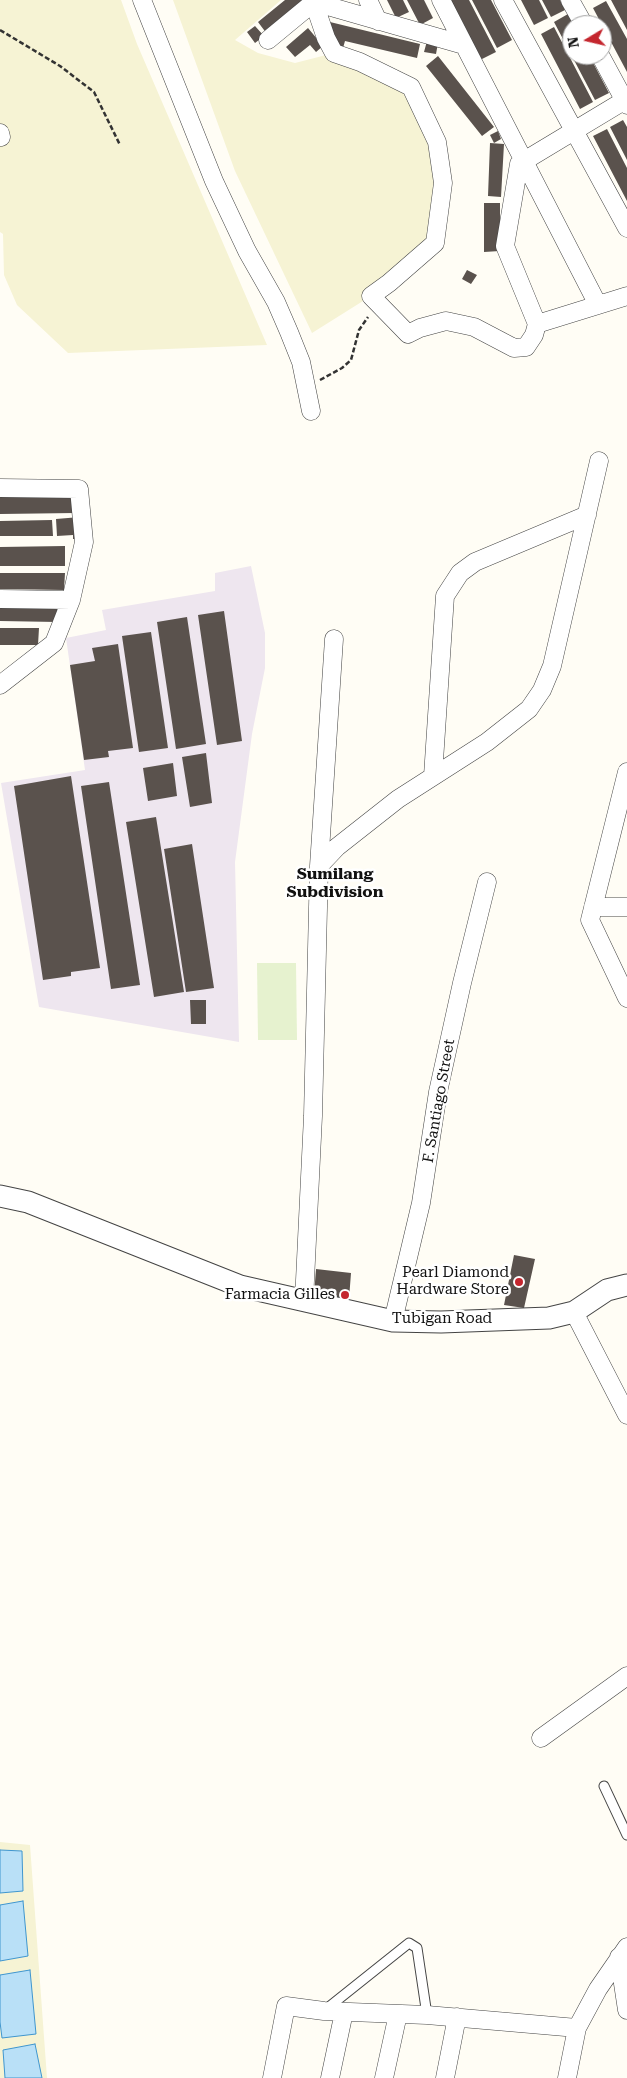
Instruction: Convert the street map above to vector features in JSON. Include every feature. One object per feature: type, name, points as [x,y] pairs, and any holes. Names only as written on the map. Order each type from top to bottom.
[{"type":"street","points":[[142,0],[214,181],[248,251],[276,302],[301,362],[311,411]]},
{"type":"street","points":[[368,0],[378,20]]},
{"type":"street","points":[[441,0],[598,305]]},
{"type":"street","points":[[503,0],[573,132],[627,228]]},
{"type":"street","points":[[570,0],[578,15]]},
{"type":"street","points":[[313,1],[464,45]]},
{"type":"street","points":[[268,40],[313,1]]},
{"type":"street","points":[[313,1],[326,38],[334,53],[360,62],[411,87],[437,142],[443,183],[435,243],[371,296],[408,334],[420,328],[446,321],[474,327],[514,348],[526,347],[534,335],[537,324],[505,246],[519,164],[626,101],[606,65]]},
{"type":"street","points":[[537,324],[627,296]]},
{"type":"street","points":[[319,866],[337,847],[398,799],[487,742],[529,709],[542,690],[552,666],[600,461]]},
{"type":"street","points":[[0,488],[79,489],[84,542],[71,600],[54,643],[0,685]]},
{"type":"street","points":[[433,776],[445,596],[460,574],[475,562],[587,515]]},
{"type":"street","points":[[0,599],[71,600]]},
{"type":"street","points":[[304,1301],[313,1116],[319,866],[334,639]]},
{"type":"street","points":[[627,772],[620,828],[590,920],[622,977],[627,998]]},
{"type":"street","name":"F. Santiago Street","points":[[393,1321],[420,1203],[438,1092],[487,882]]},
{"type":"street","points":[[593,907],[627,907]]},
{"type":"street","name":"Tubigan Road","points":[[0,1196],[28,1202],[240,1286],[393,1321],[441,1322],[549,1318],[574,1312],[607,1290],[627,1285]]},
{"type":"street","points":[[574,1312],[627,1415]]},
{"type":"street","points":[[541,1738],[627,1676]]},
{"type":"street","points":[[623,1952],[627,2010]]},
{"type":"street","points":[[567,2078],[577,2028],[623,1952]]},
{"type":"street","points":[[272,2078],[286,2006],[324,2011],[457,2017],[577,2028]]},
{"type":"street","points":[[330,2078],[344,2012]]},
{"type":"street","points":[[384,2078],[398,2014]]},
{"type":"street","points":[[445,2078],[457,2017]]},
{"type":"lane","points":[[604,1786],[627,1835]]},
{"type":"lane","points":[[324,2011],[409,1943],[417,1948],[427,2015]]},
{"type":"path","points":[[0,30],[60,66],[94,92],[120,145]]},
{"type":"path","points":[[307,386],[329,376],[351,360],[358,330],[364,320],[380,307]]},
{"type":"shaded area","points":[[0,0],[121,0],[137,44],[267,345],[68,353],[17,305],[4,275],[3,234],[0,232]]},
{"type":"shaded area","points":[[173,0],[281,0],[235,40],[258,53],[295,63],[334,53],[411,87],[437,142],[435,243],[371,296],[312,333],[235,171]]},
{"type":"shaded area","points":[[251,566],[265,633],[265,668],[252,734],[235,862],[239,1042],[39,1007],[1,783],[85,770],[66,638],[106,630],[102,610],[215,591],[215,573]]},
{"type":"shaded area","points":[[0,1842],[30,1845],[47,2078],[0,2078]]},
{"type":"green space","points":[[257,963],[296,963],[297,1040],[258,1040]]},
{"type":"water","points":[[0,1850],[22,1851],[23,1891],[0,1893]]},
{"type":"water","points":[[23,1901],[28,1956],[0,1961],[0,1905]]},
{"type":"water","points":[[30,1970],[36,2034],[2,2038],[0,1975]]},
{"type":"water","points":[[35,2044],[42,2078],[5,2078],[3,2050]]},
{"type":"building","points":[[285,0],[301,0],[304,4],[267,34],[258,22]]},
{"type":"building","points":[[387,0],[403,0],[409,12],[396,18]]},
{"type":"building","points":[[407,0],[424,0],[433,18],[420,25]]},
{"type":"building","points":[[449,0],[469,0],[496,52],[480,60]]},
{"type":"building","points":[[472,0],[491,0],[512,40],[497,48]]},
{"type":"building","points":[[521,0],[539,0],[548,18],[534,25]]},
{"type":"building","points":[[542,0],[560,0],[565,10],[551,17]]},
{"type":"building","points":[[611,0],[627,0],[627,30]]},
{"type":"building","points":[[606,1],[627,39],[627,72],[612,44],[612,15],[597,15],[593,8]]},
{"type":"building","points":[[562,17],[562,37],[554,22]]},
{"type":"building","points":[[330,22],[420,44],[417,58],[345,41],[343,48],[334,46],[327,37]]},
{"type":"building","points":[[255,26],[264,36],[255,43],[247,32]]},
{"type":"building","points":[[554,27],[562,42],[562,65],[574,65],[593,102],[580,109],[541,34]]},
{"type":"building","points":[[308,28],[323,46],[316,52],[310,45],[295,57],[286,47]]},
{"type":"building","points":[[427,41],[438,43],[436,54],[424,52]]},
{"type":"building","points":[[438,56],[494,127],[482,136],[426,66]]},
{"type":"building","points":[[577,65],[594,65],[609,93],[595,100]]},
{"type":"building","points":[[623,120],[627,127],[627,160],[610,127]]},
{"type":"building","points":[[607,129],[627,168],[627,201],[593,136]]},
{"type":"building","points":[[498,131],[501,139],[494,143],[490,135]]},
{"type":"building","points":[[490,143],[504,144],[501,197],[488,196]]},
{"type":"building","points":[[484,203],[500,203],[500,251],[484,252]]},
{"type":"building","points":[[467,270],[477,275],[471,284],[462,279]]},
{"type":"building","points":[[0,496],[75,496],[75,513],[0,514]]},
{"type":"building","points":[[80,517],[81,539],[73,539],[73,535],[57,536],[56,519]]},
{"type":"building","points":[[52,520],[53,536],[0,536],[0,521]]},
{"type":"building","points":[[65,546],[65,566],[0,566],[0,547]]},
{"type":"building","points":[[0,573],[65,573],[64,590],[0,589]]},
{"type":"building","points":[[0,604],[57,605],[57,622],[0,621]]},
{"type":"building","points":[[224,611],[242,741],[217,745],[198,615]]},
{"type":"building","points":[[187,617],[206,744],[176,749],[157,622]]},
{"type":"building","points":[[0,628],[39,628],[38,645],[0,645]]},
{"type":"building","points":[[151,632],[168,748],[139,752],[122,636]]},
{"type":"building","points":[[118,644],[133,748],[108,751],[109,757],[84,760],[70,665],[95,661],[92,648]]},
{"type":"building","points":[[206,753],[212,803],[190,807],[182,757]]},
{"type":"building","points":[[173,763],[177,796],[148,801],[143,768]]},
{"type":"building","points":[[71,776],[100,968],[71,972],[71,976],[43,980],[14,786]]},
{"type":"building","points":[[109,782],[140,985],[111,989],[81,786]]},
{"type":"building","points":[[156,817],[184,992],[154,997],[126,822]]},
{"type":"building","points":[[192,844],[214,988],[186,992],[164,849]]},
{"type":"building","points":[[190,1000],[206,1000],[206,1024],[191,1024]]},
{"type":"building","name":"Pearl Diamond Hardware Store","points":[[514,1255],[535,1259],[524,1308],[504,1305]]},
{"type":"building","points":[[316,1269],[351,1273],[349,1299],[314,1295]]},
{"type":"place","name":"Pearl Diamond Hardware Store","points":[[519,1282]]},
{"type":"place","name":"Farmacia Gilles","points":[[345,1295]]},
{"type":"district","name":"Sumilang Subdivision","points":[[335,883]]}]
